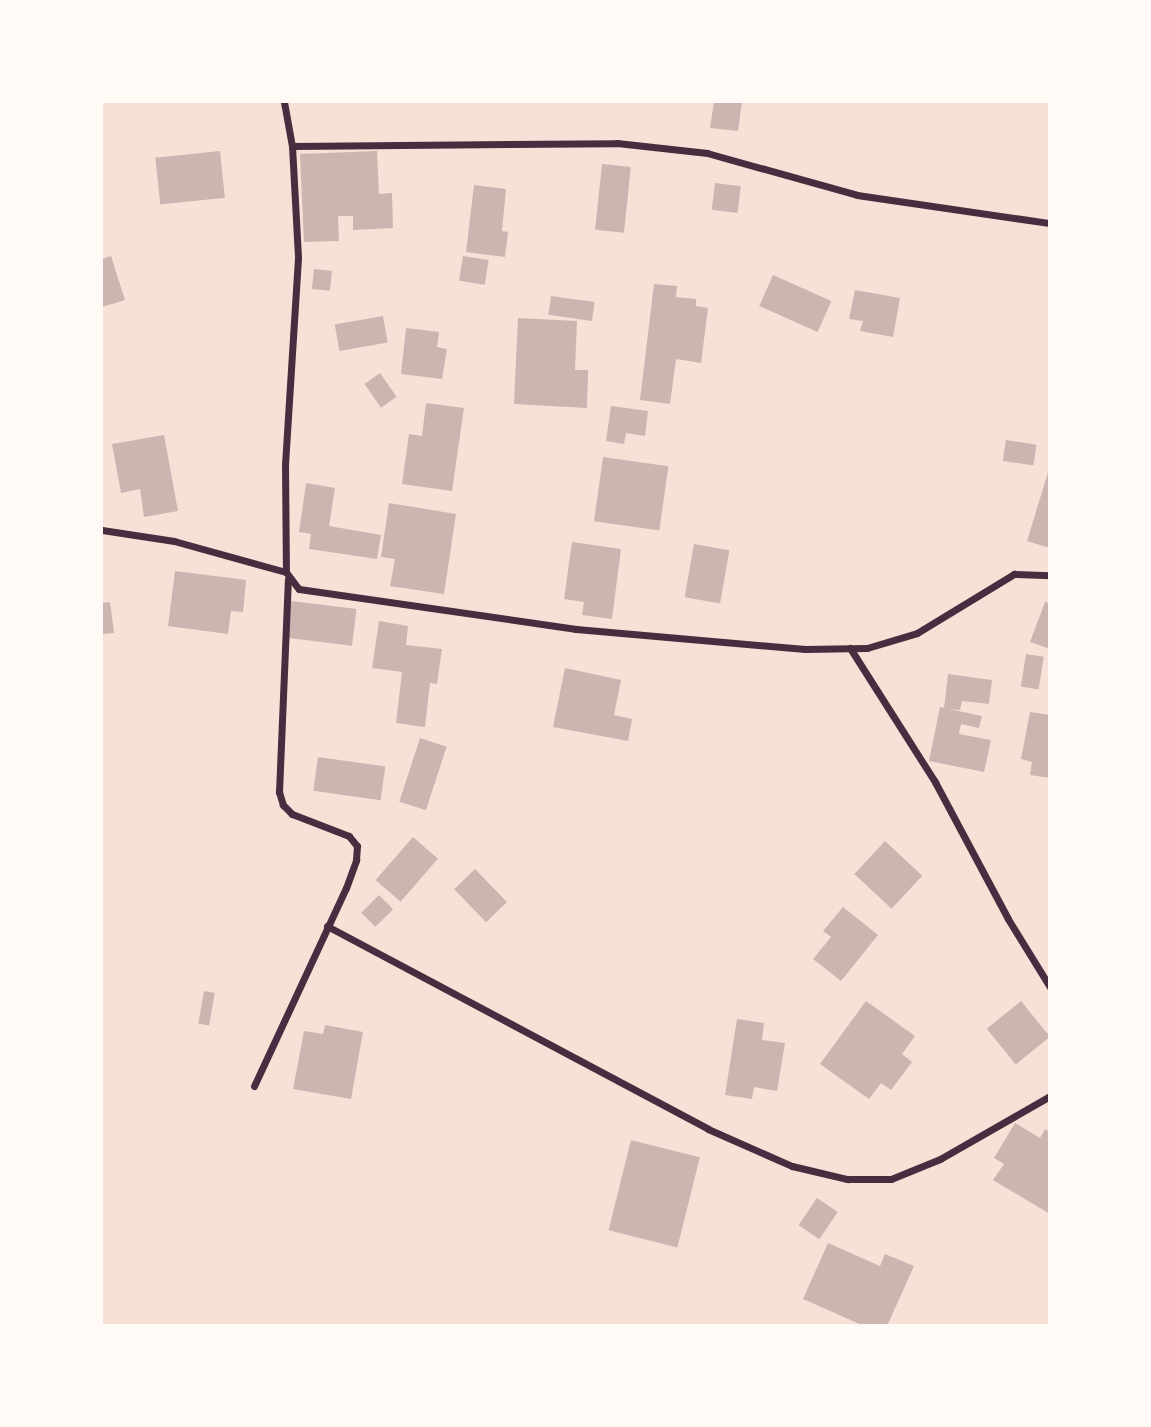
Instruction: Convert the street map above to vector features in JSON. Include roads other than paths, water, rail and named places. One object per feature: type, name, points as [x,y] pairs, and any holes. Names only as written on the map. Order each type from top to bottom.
[{"type":"street","points":[[254,1086],[346,888],[356,860],[357,846],[349,836],[292,814],[283,805],[279,792],[287,575],[285,464],[298,258],[292,146],[284,102]]},
{"type":"street","points":[[292,146],[617,143],[707,153],[857,195],[1049,223]]},
{"type":"street","points":[[102,530],[174,541],[287,575],[299,589],[310,592],[576,629],[805,649],[867,648],[916,633],[1014,574],[1049,575]]},
{"type":"street","points":[[850,648],[935,782],[1008,919],[1049,987]]},
{"type":"street","points":[[327,926],[708,1129],[792,1166],[846,1179],[891,1179],[940,1159],[1049,1096]]}]
